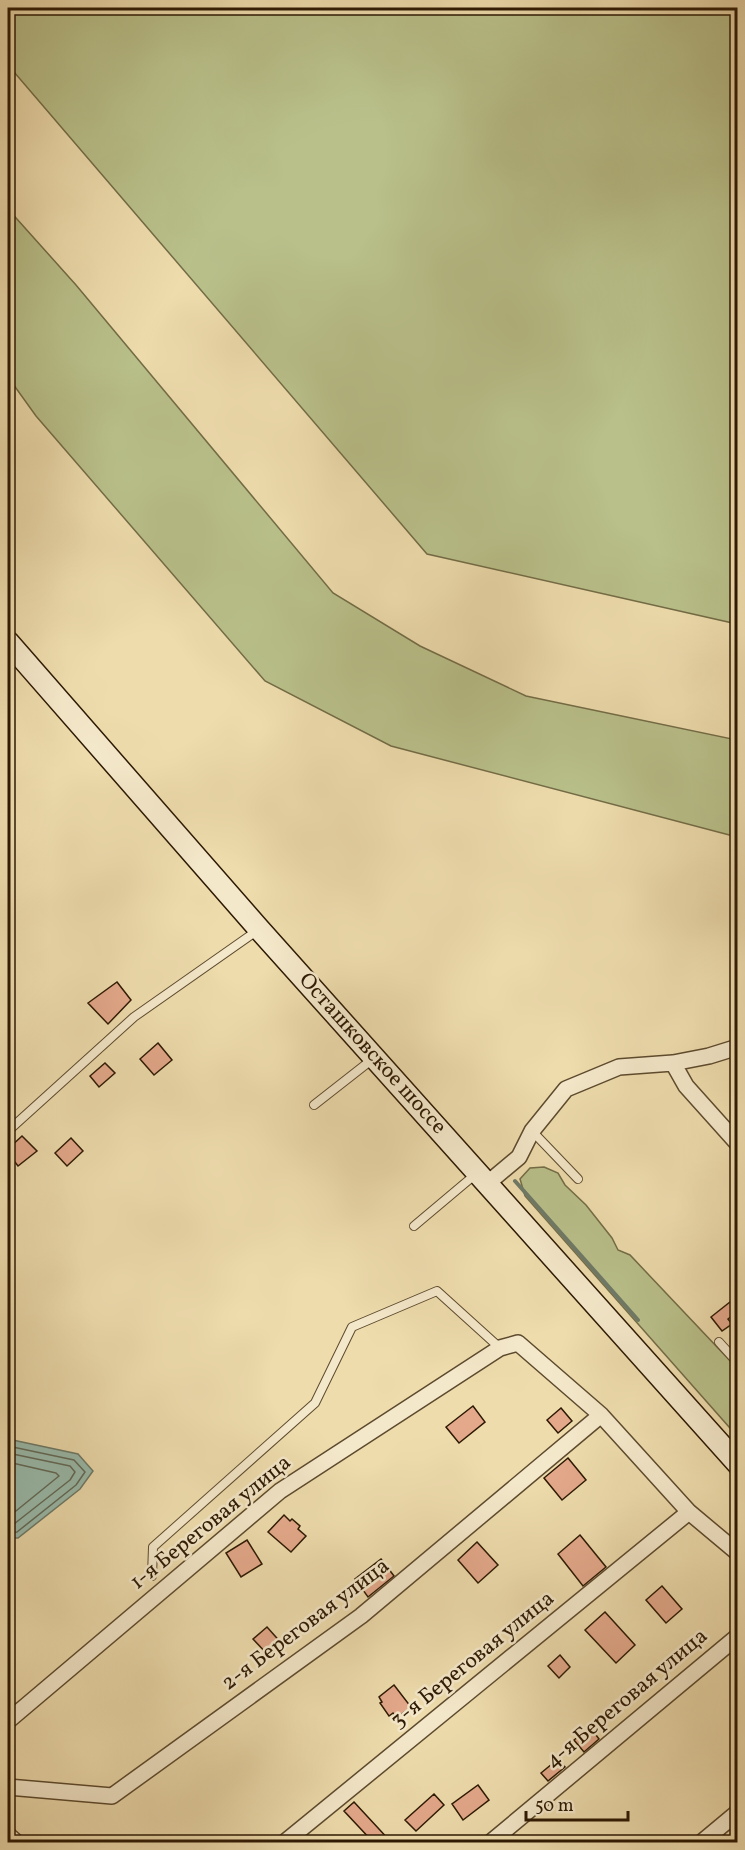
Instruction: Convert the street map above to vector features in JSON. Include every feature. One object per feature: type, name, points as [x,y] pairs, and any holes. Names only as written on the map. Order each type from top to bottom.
[{"type":"main road","name":"Осташковское шоссе","points":[[8,642],[259,929],[738,1464]]},
{"type":"street","points":[[483,1177],[519,1157],[532,1131],[566,1089],[619,1067],[673,1063],[709,1056],[738,1047]]},
{"type":"street","points":[[673,1063],[686,1086],[738,1144]]},
{"type":"street","name":"1-я Береговая улица","points":[[8,1722],[280,1491],[500,1348],[518,1343],[601,1415]]},
{"type":"street","points":[[601,1415],[689,1512],[738,1553]]},
{"type":"street","name":"2-я Береговая улица","points":[[8,1787],[112,1796],[361,1616],[601,1415]]},
{"type":"street","name":"3-я Береговая улица","points":[[285,1842],[689,1512]]},
{"type":"street","name":"4-я Береговая улица","points":[[491,1842],[738,1636]]},
{"type":"street","points":[[702,1842],[738,1812]]},
{"type":"street","points":[[8,1835],[16,1842]]},
{"type":"lane","points":[[8,1131],[134,1017],[259,929]]},
{"type":"lane","points":[[314,1105],[375,1057]]},
{"type":"lane","points":[[532,1131],[578,1179]]},
{"type":"lane","points":[[414,1226],[483,1177]]},
{"type":"lane","points":[[152,1576],[153,1547],[315,1403],[352,1327],[437,1291],[500,1348]]},
{"type":"lane","points":[[719,1342],[738,1363]]},
{"type":"green space","points":[[8,8],[737,8],[737,624],[427,554],[8,65]]},
{"type":"green space","points":[[8,209],[76,285],[333,593],[420,646],[526,696],[737,740],[737,837],[391,746],[265,681],[36,416],[8,377]]},
{"type":"green space","points":[[544,1167],[558,1173],[565,1185],[586,1205],[612,1238],[618,1250],[630,1255],[734,1365],[737,1371],[737,1436],[525,1196],[520,1179],[530,1168]]},
{"type":"water","points":[[8,1439],[78,1454],[93,1471],[80,1489],[18,1538],[8,1538]]},
{"type":"building","points":[[117,982],[131,1000],[108,1024],[88,1003]]},
{"type":"building","points":[[158,1043],[172,1060],[154,1075],[140,1059]]},
{"type":"building","points":[[105,1063],[115,1073],[99,1087],[90,1076]]},
{"type":"building","points":[[22,1136],[37,1151],[18,1166],[8,1153],[8,1149]]},
{"type":"building","points":[[71,1138],[83,1151],[67,1166],[55,1153]]},
{"type":"building","points":[[730,1302],[738,1311],[728,1319],[732,1324],[722,1331],[711,1317]]},
{"type":"building","points":[[473,1406],[485,1422],[459,1443],[446,1427]]},
{"type":"building","points":[[561,1408],[572,1421],[558,1433],[547,1420]]},
{"type":"building","points":[[568,1458],[586,1480],[562,1500],[544,1478]]},
{"type":"building","points":[[284,1515],[300,1526],[298,1529],[306,1536],[291,1552],[268,1532]]},
{"type":"building","points":[[580,1535],[606,1567],[583,1586],[558,1554]]},
{"type":"building","points":[[247,1540],[262,1564],[241,1577],[226,1553]]},
{"type":"building","points":[[477,1542],[498,1565],[478,1583],[458,1560]]},
{"type":"building","points":[[381,1559],[394,1576],[368,1597],[355,1579]]},
{"type":"building","points":[[662,1586],[682,1609],[666,1623],[646,1600]]},
{"type":"building","points":[[605,1612],[635,1645],[616,1663],[585,1630]]},
{"type":"building","points":[[267,1627],[283,1645],[270,1657],[253,1639]]},
{"type":"building","points":[[560,1655],[570,1667],[559,1678],[548,1666]]},
{"type":"building","points":[[394,1685],[411,1707],[396,1718],[393,1713],[389,1716],[380,1703],[382,1702],[379,1697]]},
{"type":"building","points":[[590,1727],[599,1739],[584,1752],[574,1740]]},
{"type":"building","points":[[558,1759],[565,1767],[548,1781],[541,1773]]},
{"type":"building","points":[[478,1785],[489,1800],[463,1820],[452,1804]]},
{"type":"building","points":[[434,1794],[444,1805],[416,1831],[405,1820]]},
{"type":"building","points":[[354,1802],[391,1842],[373,1842],[344,1811]]},
{"type":"waterway","points":[[515,1181],[638,1320]]}]
